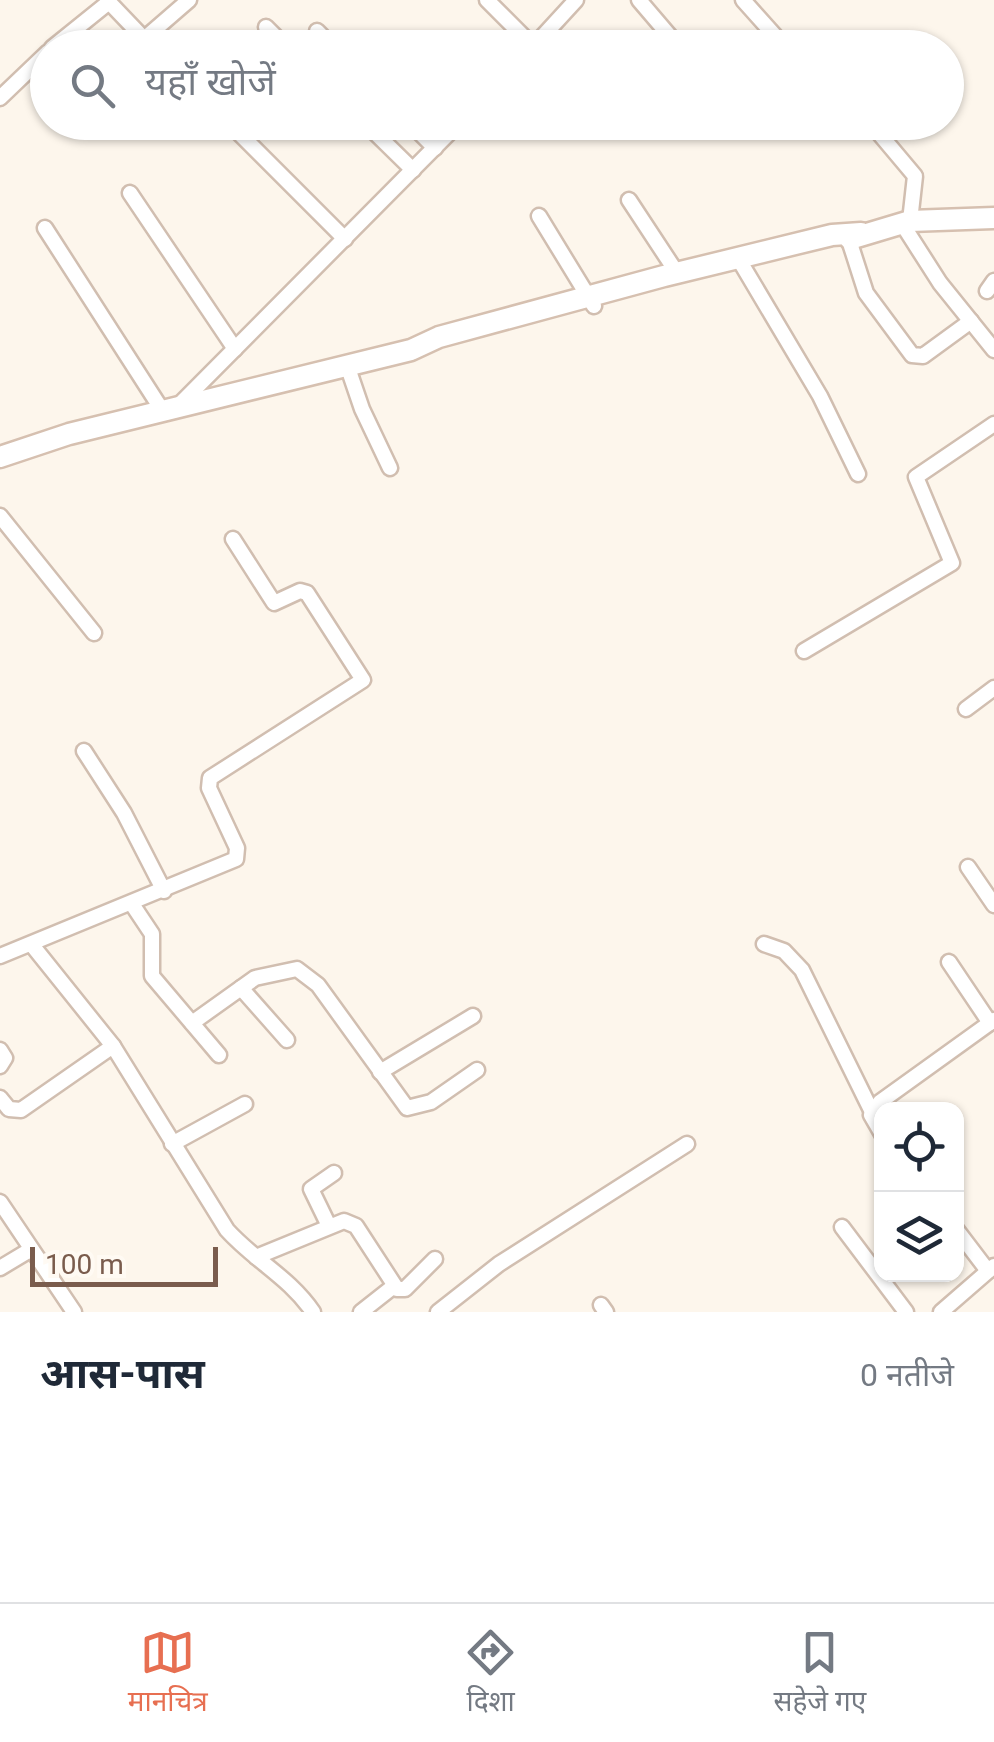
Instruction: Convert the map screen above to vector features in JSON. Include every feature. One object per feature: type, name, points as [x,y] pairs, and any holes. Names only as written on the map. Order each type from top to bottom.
[{"type":"street","points":[[161,30],[189,0]]},
{"type":"street","points":[[486,0],[516,30]]},
{"type":"street","points":[[549,30],[576,0]]},
{"type":"street","points":[[639,0],[665,30]]},
{"type":"street","points":[[742,0],[770,30]]},
{"type":"street","points":[[74,30],[108,1],[135,30]]},
{"type":"street","points":[[266,26],[270,30]]},
{"type":"street","points":[[0,98],[30,69]]},
{"type":"street","points":[[246,140],[345,239]]},
{"type":"street","points":[[382,140],[413,170]]},
{"type":"street","points":[[427,140],[435,148]]},
{"type":"street","points":[[170,408],[235,349],[443,140]]},
{"type":"street","points":[[885,140],[915,176],[905,222],[970,321],[994,350]]},
{"type":"street","points":[[130,193],[235,349]]},
{"type":"street","points":[[629,200],[677,273]]},
{"type":"street","points":[[539,216],[592,302]]},
{"type":"street","points":[[0,457],[69,434],[411,350],[439,338],[592,302],[832,235],[855,236],[905,222],[987,221]]},
{"type":"street","points":[[45,228],[170,408]]},
{"type":"street","points":[[855,236],[866,293],[912,355],[923,356],[970,321]]},
{"type":"street","points":[[592,302],[677,273],[740,263]]},
{"type":"street","points":[[740,263],[820,396],[858,474]]},
{"type":"street","points":[[347,365],[390,468]]},
{"type":"street","points":[[804,651],[952,563],[916,477],[994,424]]},
{"type":"street","points":[[0,446],[69,434]]},
{"type":"street","points":[[0,516],[94,633]]},
{"type":"street","points":[[0,956],[236,859],[237,848],[209,788],[214,773],[363,680],[307,593],[300,591],[274,603],[233,539]]},
{"type":"street","points":[[966,709],[994,688]]},
{"type":"street","points":[[84,750],[124,813],[164,891]]},
{"type":"street","points":[[968,867],[994,904]]},
{"type":"street","points":[[132,904],[152,934],[150,973],[219,1055]]},
{"type":"street","points":[[764,944],[790,954],[802,970],[874,1116]]},
{"type":"street","points":[[32,945],[113,1046],[227,1230],[283,1275],[313,1312]]},
{"type":"street","points":[[872,1112],[992,1021],[949,962]]},
{"type":"street","points":[[192,1023],[261,975],[304,971],[404,1106],[413,1110],[477,1070]]},
{"type":"street","points":[[241,988],[287,1040]]},
{"type":"street","points":[[380,1072],[473,1016]]},
{"type":"street","points":[[0,1098],[9,1109],[21,1110],[113,1046]]},
{"type":"street","points":[[0,1050],[4,1058],[0,1066]]},
{"type":"street","points":[[172,1144],[245,1104]]},
{"type":"street","points":[[438,1312],[499,1264],[686,1144]]},
{"type":"street","points":[[329,1226],[311,1188],[334,1174]]},
{"type":"street","points":[[0,1202],[74,1312]]},
{"type":"street","points":[[256,1257],[344,1221],[356,1226],[394,1286],[405,1289],[435,1260]]},
{"type":"street","points":[[842,1227],[906,1312]]},
{"type":"street","points":[[941,1312],[991,1268],[964,1238]]},
{"type":"street","points":[[0,1268],[30,1250]]},
{"type":"street","points":[[362,1312],[394,1286]]}]
